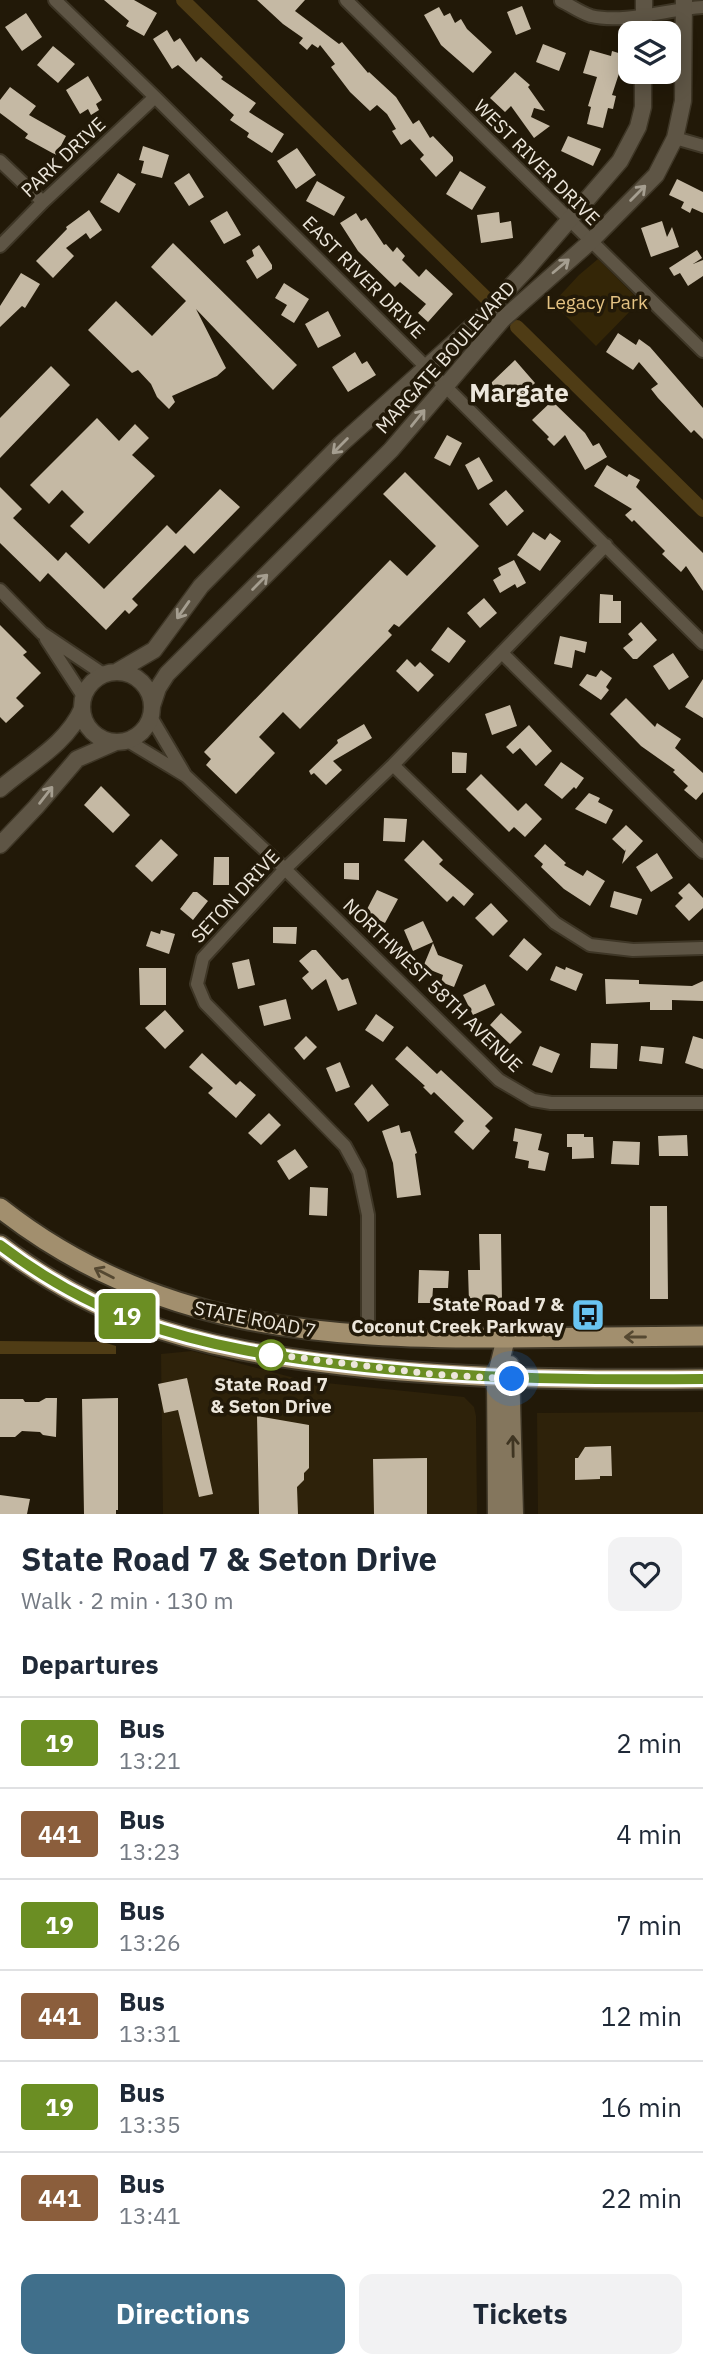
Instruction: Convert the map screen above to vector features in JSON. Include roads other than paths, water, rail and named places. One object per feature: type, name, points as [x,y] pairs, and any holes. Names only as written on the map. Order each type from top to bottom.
[{"type":"main road","name":"STATE ROAD 7","points":[[0,1208],[45,1240],[120,1282],[186,1306],[277,1326],[368,1336],[427,1339],[703,1336]]},
{"type":"main road","points":[[0,1239],[36,1246],[45,1240]]},
{"type":"main road","name":"STATE ROAD 7","points":[[0,1245],[43,1275],[104,1307],[139,1322],[206,1342],[327,1363],[431,1374],[504,1378],[703,1379]]},
{"type":"main road","points":[[497,1514],[506,1338]]},
{"type":"main road","points":[[504,1378],[514,1514]]},
{"type":"street","name":"EAST RIVER DRIVE","points":[[55,0],[703,643]]},
{"type":"street","name":"WEST RIVER DRIVE","points":[[346,0],[703,351]]},
{"type":"street","points":[[561,1],[591,16],[632,17],[644,7],[684,4],[703,8]]},
{"type":"street","name":"MARGATE BOULEVARD","points":[[152,712],[158,688],[167,674],[391,450],[502,320],[590,242],[656,175],[675,138],[683,101],[684,4]]},
{"type":"street","name":"MARGATE BOULEVARD","points":[[110,673],[154,650],[201,586],[341,444],[493,306],[620,161],[638,127],[643,107],[643,84]]},
{"type":"street","name":"PARK DRIVE","points":[[0,246],[155,97]]},
{"type":"street","points":[[675,138],[703,146]]},
{"type":"street","points":[[0,161],[43,202]]},
{"type":"street","name":"SETON DRIVE","points":[[368,1336],[368,1215],[359,1172],[345,1146],[205,1003],[197,984],[203,958],[285,869],[393,765],[606,545]]},
{"type":"street","points":[[0,590],[42,633],[83,703],[87,725],[92,732],[107,741],[122,741]]},
{"type":"street","points":[[0,845],[77,759],[122,741],[146,727],[152,712],[146,686],[138,678],[110,673],[42,633]]},
{"type":"street","points":[[502,653],[703,852]]},
{"type":"street","points":[[0,789],[66,734],[78,719],[88,687],[110,673]]},
{"type":"street","name":"NORTHWEST 58TH AVENUE","points":[[152,712],[186,776]]},
{"type":"street","name":"NORTHWEST 58TH AVENUE","points":[[122,741],[186,776],[285,869],[499,1080],[533,1100],[551,1103],[703,1103]]},
{"type":"street","points":[[393,765],[555,923],[590,945],[632,950],[703,948]]},
{"type":"waterway","points":[[183,0],[486,298]]},
{"type":"waterway","points":[[517,327],[703,510]]},
{"type":"place","name":"State Road 7 & Coconut Creek Parkway","points":[[588,1315]]},
{"type":"place","name":"State Road 7 & Seton Drive","points":[[271,1355]]},
{"type":"district","name":"Margate","points":[[519,392]]},
{"type":"park label","name":"Legacy Park","points":[[597,302]]}]
